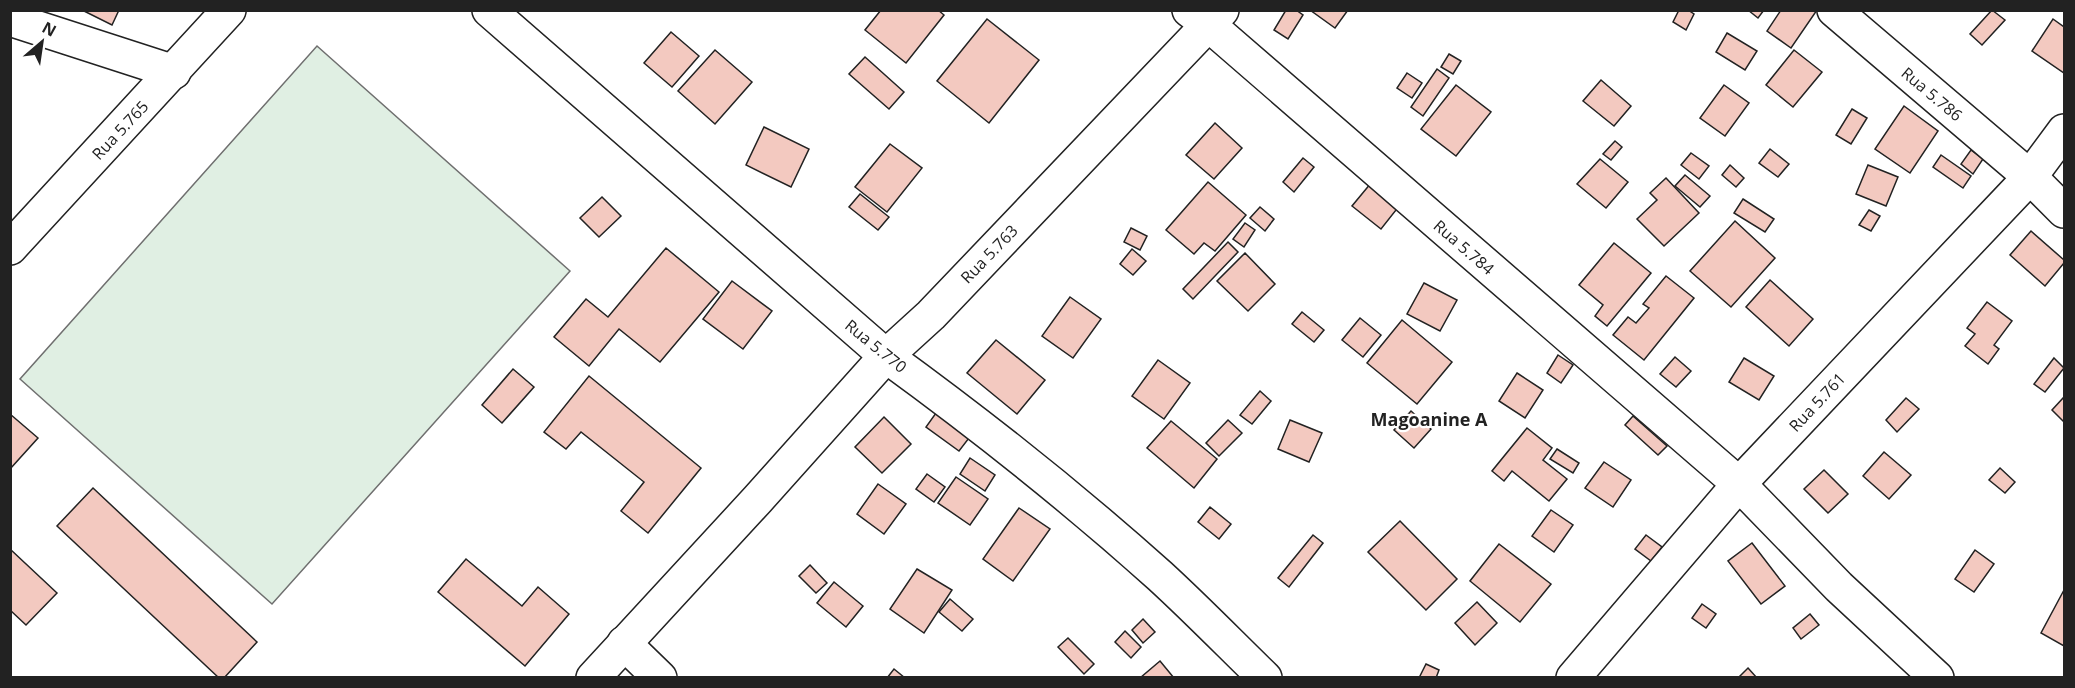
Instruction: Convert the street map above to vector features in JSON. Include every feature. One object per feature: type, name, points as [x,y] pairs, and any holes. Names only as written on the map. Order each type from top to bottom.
[{"type":"street","name":"Rua 5.765","points":[[10,248],[229,10]]},
{"type":"street","name":"Rua 5.770","points":[[489,10],[886,356],[949,401],[1048,480],[1160,577],[1265,678]]},
{"type":"street","name":"Rua 5.786","points":[[1834,10],[2030,177],[2064,211]]},
{"type":"street","name":"Rua 5.763","points":[[593,678],[886,356],[939,307],[1207,16]]},
{"type":"street","name":"Rua 5.784","points":[[1207,16],[1739,484],[1839,587],[1937,678]]},
{"type":"street","points":[[10,19],[174,72]]},
{"type":"street","name":"Rua 5.761","points":[[1573,678],[1739,484],[2030,177],[2064,131]]},
{"type":"street","points":[[624,643],[660,678]]},
{"type":"green space","points":[[317,46],[570,271],[272,604],[20,379]]},
{"type":"building","points":[[82,10],[119,10],[112,25]]},
{"type":"building","points":[[881,10],[938,10],[944,15],[906,63],[865,30]]},
{"type":"building","points":[[1286,10],[1296,10],[1303,15],[1288,39],[1274,30]]},
{"type":"building","points":[[1310,10],[1348,10],[1335,28]]},
{"type":"building","points":[[1679,10],[1688,10],[1694,14],[1686,30],[1673,22]]},
{"type":"building","points":[[1748,10],[1764,10],[1758,18]]},
{"type":"building","points":[[1781,10],[1817,10],[1791,48],[1767,31]]},
{"type":"building","points":[[1992,10],[2005,20],[1982,45],[1970,34]]},
{"type":"building","points":[[987,19],[1039,60],[989,123],[937,81]]},
{"type":"building","points":[[2053,19],[2064,27],[2064,73],[2032,51]]},
{"type":"building","points":[[671,32],[699,56],[672,87],[644,63]]},
{"type":"building","points":[[1727,33],[1757,51],[1745,70],[1716,52]]},
{"type":"building","points":[[715,50],[752,82],[715,124],[678,91]]},
{"type":"building","points":[[1794,50],[1822,72],[1793,107],[1766,85]]},
{"type":"building","points":[[1449,54],[1461,61],[1453,74],[1441,67]]},
{"type":"building","points":[[865,57],[904,92],[889,109],[849,74]]},
{"type":"building","points":[[1437,69],[1449,78],[1423,116],[1411,107]]},
{"type":"building","points":[[1407,73],[1422,83],[1412,98],[1397,88]]},
{"type":"building","points":[[1601,80],[1631,106],[1614,126],[1583,101]]},
{"type":"building","points":[[1456,85],[1491,112],[1456,156],[1421,129]]},
{"type":"building","points":[[1724,85],[1749,103],[1725,136],[1700,118]]},
{"type":"building","points":[[1904,106],[1938,131],[1910,173],[1875,149]]},
{"type":"building","points":[[1852,109],[1867,118],[1851,144],[1836,135]]},
{"type":"building","points":[[1215,123],[1242,148],[1214,179],[1186,155]]},
{"type":"building","points":[[764,127],[809,149],[791,187],[746,165]]},
{"type":"building","points":[[1615,141],[1622,147],[1611,160],[1603,154]]},
{"type":"building","points":[[890,144],[922,168],[887,212],[855,187]]},
{"type":"building","points":[[1770,149],[1789,164],[1778,177],[1759,163]]},
{"type":"building","points":[[1971,150],[1983,159],[1973,174],[1961,164]]},
{"type":"building","points":[[1691,153],[1709,166],[1699,179],[1681,165]]},
{"type":"building","points":[[1941,155],[1971,176],[1963,188],[1933,167]]},
{"type":"building","points":[[1303,158],[1314,167],[1294,192],[1283,182]]},
{"type":"building","points":[[1600,159],[1628,182],[1606,208],[1577,184]]},
{"type":"building","points":[[1730,165],[1744,178],[1736,187],[1722,175]]},
{"type":"building","points":[[1868,165],[1898,177],[1886,206],[1856,194]]},
{"type":"building","points":[[1685,175],[1710,196],[1700,207],[1675,186]]},
{"type":"building","points":[[1666,178],[1699,213],[1664,246],[1637,219],[1657,200],[1650,193]]},
{"type":"building","points":[[1208,182],[1246,215],[1215,251],[1204,243],[1194,254],[1166,230]]},
{"type":"building","points":[[1371,183],[1400,205],[1381,229],[1352,206]]},
{"type":"building","points":[[860,194],[889,217],[878,230],[849,207]]},
{"type":"building","points":[[602,197],[621,216],[599,237],[580,218]]},
{"type":"building","points":[[1743,199],[1774,219],[1765,232],[1734,213]]},
{"type":"building","points":[[1260,207],[1274,219],[1265,231],[1250,218]]},
{"type":"building","points":[[1869,210],[1880,216],[1871,231],[1859,225]]},
{"type":"building","points":[[1735,221],[1775,258],[1731,307],[1690,271]]},
{"type":"building","points":[[1245,223],[1255,230],[1244,247],[1233,239]]},
{"type":"building","points":[[1131,228],[1147,236],[1140,250],[1124,242]]},
{"type":"building","points":[[2031,231],[2064,260],[2045,286],[2010,255]]},
{"type":"building","points":[[1228,242],[1238,252],[1193,299],[1183,289]]},
{"type":"building","points":[[1614,243],[1651,273],[1607,326],[1595,316],[1603,305],[1579,285]]},
{"type":"building","points":[[666,248],[719,292],[660,362],[619,329],[589,366],[554,337],[586,299],[608,317]]},
{"type":"building","points":[[1132,249],[1146,261],[1133,275],[1120,264]]},
{"type":"building","points":[[1245,253],[1275,284],[1248,311],[1217,281]]},
{"type":"building","points":[[1666,276],[1694,298],[1644,360],[1613,335],[1628,317],[1636,323],[1649,308],[1643,304]]},
{"type":"building","points":[[1770,280],[1813,319],[1789,346],[1746,307]]},
{"type":"building","points":[[732,281],[772,311],[743,349],[703,319]]},
{"type":"building","points":[[1424,283],[1457,300],[1440,331],[1407,314]]},
{"type":"building","points":[[1070,297],[1101,319],[1073,358],[1042,336]]},
{"type":"building","points":[[1987,302],[2012,321],[1994,345],[1999,349],[1988,364],[1965,346],[1975,334],[1967,328]]},
{"type":"building","points":[[1302,312],[1324,330],[1314,342],[1292,324]]},
{"type":"building","points":[[1360,318],[1381,335],[1363,357],[1342,340]]},
{"type":"building","points":[[1402,320],[1452,362],[1417,404],[1367,363]]},
{"type":"building","points":[[996,340],[1045,380],[1017,414],[967,373]]},
{"type":"building","points":[[1558,355],[1573,365],[1561,383],[1547,373]]},
{"type":"building","points":[[1675,357],[1691,371],[1676,387],[1660,374]]},
{"type":"building","points":[[1744,358],[1774,376],[1759,400],[1729,382]]},
{"type":"building","points":[[2054,358],[2064,368],[2045,392],[2034,384]]},
{"type":"building","points":[[1158,360],[1190,383],[1164,419],[1132,396]]},
{"type":"building","points":[[513,369],[534,387],[502,423],[482,405]]},
{"type":"building","points":[[1517,373],[1543,390],[1525,418],[1499,401]]},
{"type":"building","points":[[589,376],[701,468],[648,533],[621,511],[644,482],[581,432],[566,449],[544,432]]},
{"type":"building","points":[[1260,391],[1271,401],[1252,424],[1240,415]]},
{"type":"building","points":[[2064,397],[2064,422],[2052,410]]},
{"type":"building","points":[[1906,398],[1919,409],[1897,432],[1886,420]]},
{"type":"building","points":[[1411,411],[1431,429],[1414,448],[1394,430]]},
{"type":"building","points":[[936,413],[969,438],[959,451],[926,427]]},
{"type":"building","points":[[10,414],[38,438],[10,469]]},
{"type":"building","points":[[1633,416],[1667,446],[1658,455],[1625,425]]},
{"type":"building","points":[[884,417],[911,444],[882,473],[855,447]]},
{"type":"building","points":[[1228,420],[1242,433],[1219,456],[1206,443]]},
{"type":"building","points":[[1290,420],[1322,433],[1309,462],[1278,449]]},
{"type":"building","points":[[1171,421],[1217,459],[1194,488],[1147,448]]},
{"type":"building","points":[[1527,428],[1552,448],[1543,460],[1567,479],[1549,501],[1512,471],[1504,481],[1492,471]]},
{"type":"building","points":[[1557,449],[1579,463],[1573,473],[1550,459]]},
{"type":"building","points":[[1884,452],[1911,475],[1889,499],[1863,476]]},
{"type":"building","points":[[970,458],[995,475],[985,491],[960,474]]},
{"type":"building","points":[[1604,462],[1631,480],[1613,507],[1585,488]]},
{"type":"building","points":[[2000,468],[2015,482],[2005,493],[1989,480]]},
{"type":"building","points":[[1824,470],[1848,494],[1828,513],[1804,489]]},
{"type":"building","points":[[927,474],[945,487],[934,502],[916,489]]},
{"type":"building","points":[[956,477],[988,499],[970,525],[938,503]]},
{"type":"building","points":[[878,484],[906,504],[884,534],[857,514]]},
{"type":"building","points":[[93,488],[257,642],[224,678],[219,678],[57,526]]},
{"type":"building","points":[[1210,507],[1231,524],[1219,539],[1198,522]]},
{"type":"building","points":[[1019,508],[1050,529],[1013,581],[983,559]]},
{"type":"building","points":[[1551,510],[1573,525],[1554,552],[1532,536]]},
{"type":"building","points":[[1400,521],[1457,579],[1426,610],[1368,552]]},
{"type":"building","points":[[1313,535],[1323,543],[1289,587],[1278,578]]},
{"type":"building","points":[[1646,535],[1662,547],[1651,561],[1635,549]]},
{"type":"building","points":[[1752,543],[1785,586],[1761,604],[1728,561]]},
{"type":"building","points":[[1499,544],[1551,584],[1520,622],[1470,581]]},
{"type":"building","points":[[10,549],[57,593],[26,625],[10,610]]},
{"type":"building","points":[[1975,550],[1994,564],[1974,592],[1955,579]]},
{"type":"building","points":[[466,559],[522,606],[538,587],[569,614],[525,666],[438,592]]},
{"type":"building","points":[[810,565],[827,583],[816,593],[799,576]]},
{"type":"building","points":[[917,569],[952,590],[924,633],[890,609]]},
{"type":"building","points":[[834,582],[863,606],[846,627],[817,603]]},
{"type":"building","points":[[2064,590],[2064,646],[2041,633]]},
{"type":"building","points":[[950,599],[973,619],[962,631],[939,612]]},
{"type":"building","points":[[1477,602],[1497,623],[1475,645],[1455,623]]},
{"type":"building","points":[[1702,604],[1716,614],[1706,628],[1692,618]]},
{"type":"building","points":[[1810,614],[1819,625],[1801,639],[1793,628]]},
{"type":"building","points":[[1143,619],[1155,632],[1143,643],[1132,630]]},
{"type":"building","points":[[1125,631],[1141,647],[1131,658],[1115,642]]},
{"type":"building","points":[[1068,638],[1094,664],[1084,674],[1058,647]]},
{"type":"building","points":[[1160,661],[1174,678],[1140,678]]},
{"type":"building","points":[[1426,664],[1439,670],[1436,678],[1419,678]]},
{"type":"building","points":[[1748,668],[1757,678],[1738,678]]},
{"type":"building","points":[[894,669],[905,678],[887,678]]},
{"type":"district","name":"Magoanine A","points":[[1429,420]]}]
